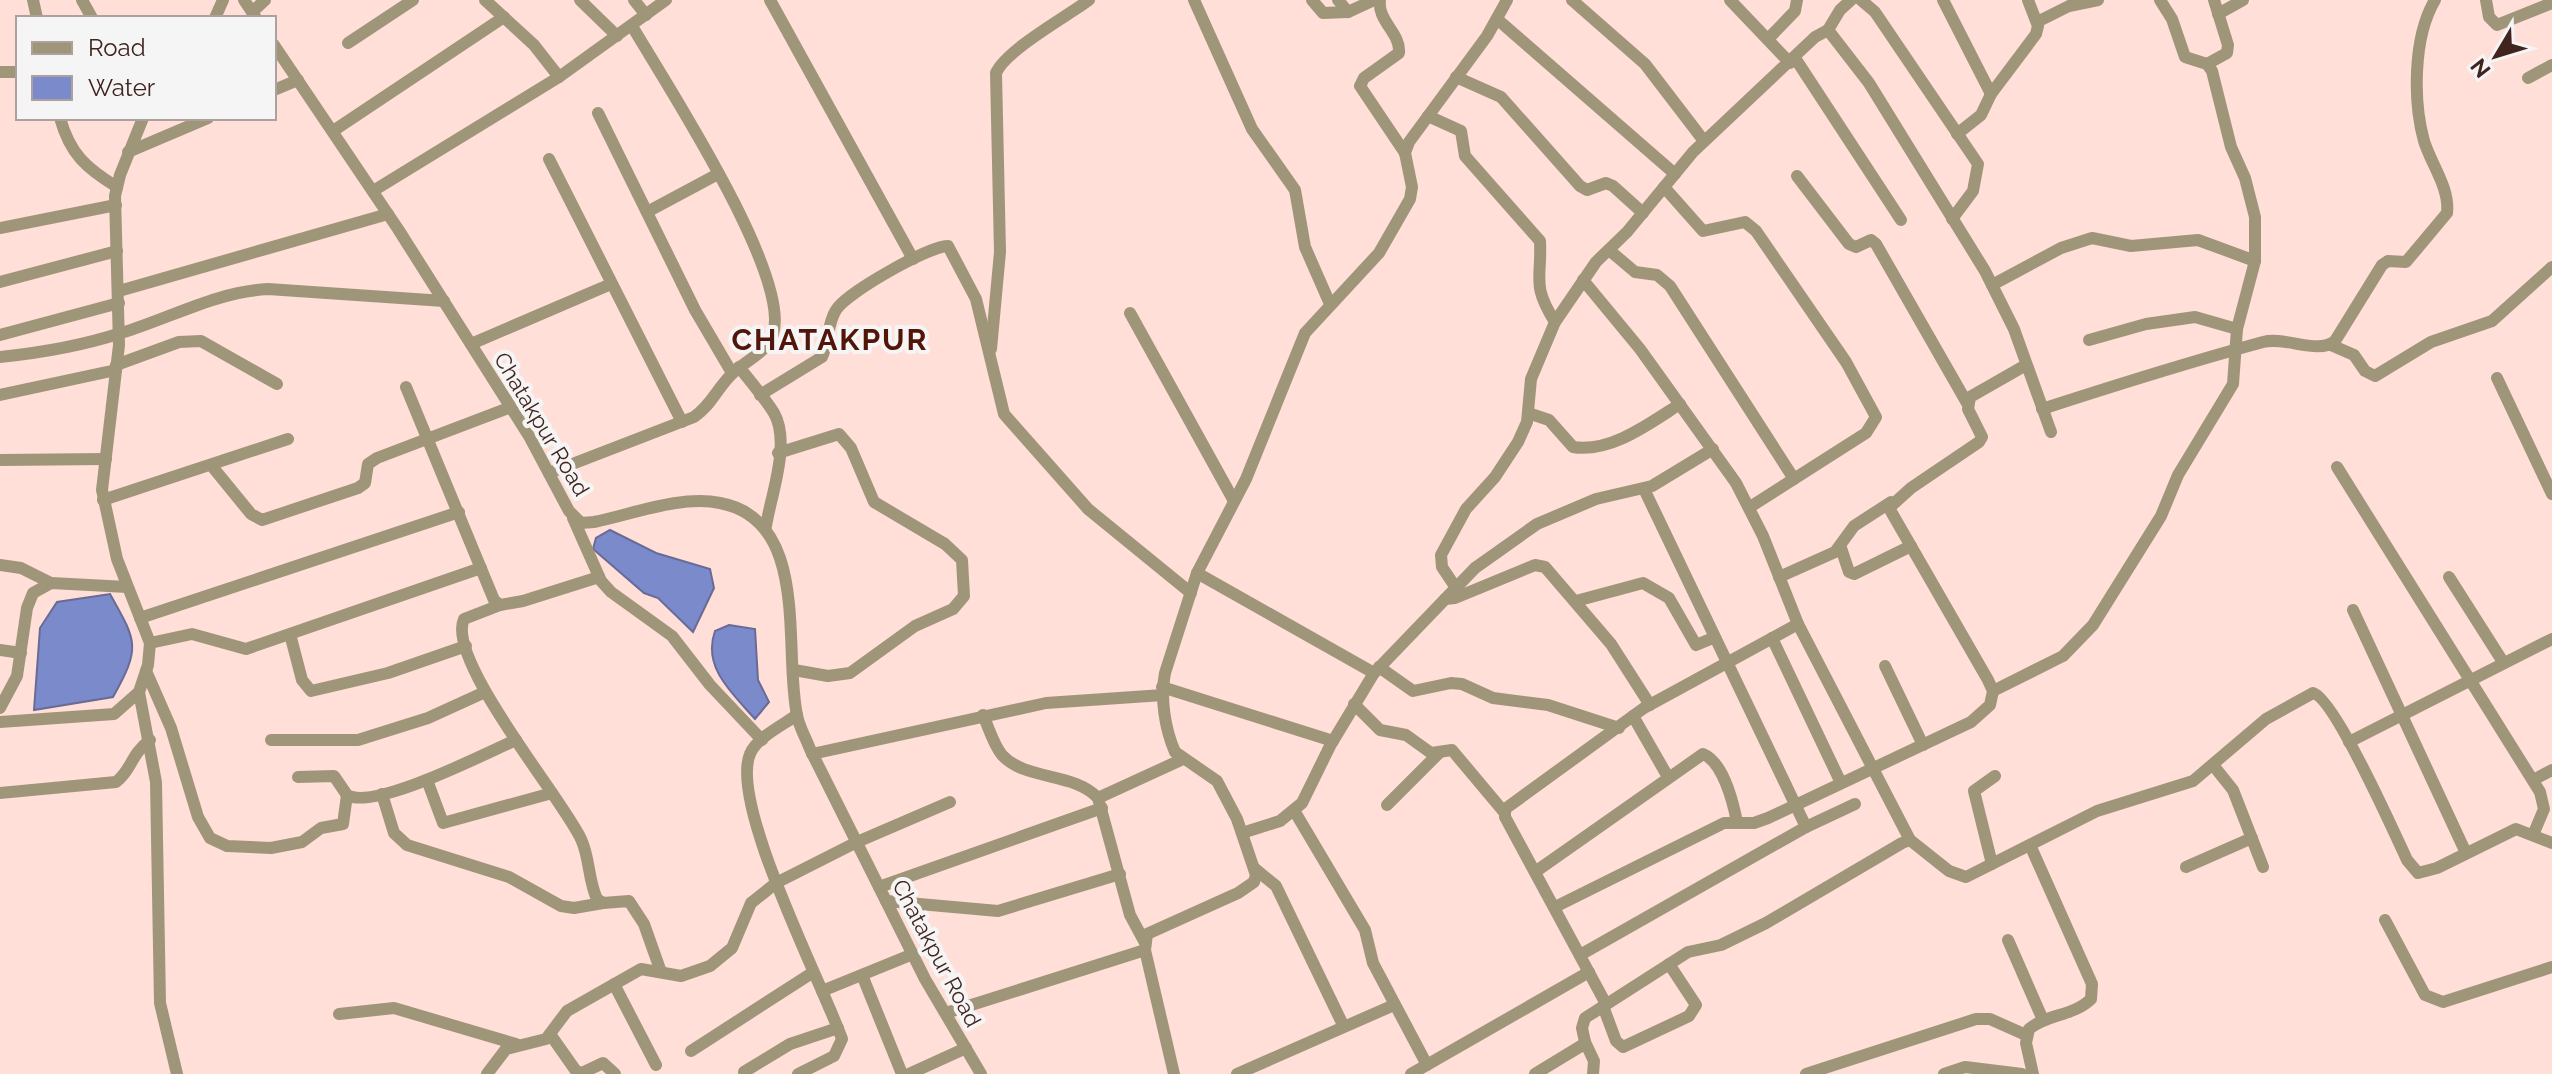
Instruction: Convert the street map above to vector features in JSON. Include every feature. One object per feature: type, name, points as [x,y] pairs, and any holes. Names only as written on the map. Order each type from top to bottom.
[{"type":"street","points":[[244,0],[254,15],[265,0]]},
{"type":"street","points":[[485,0],[534,45],[559,77]]},
{"type":"street","points":[[580,0],[617,36]]},
{"type":"street","points":[[634,0],[646,15]]},
{"type":"street","points":[[373,191],[559,77],[666,0]]},
{"type":"street","points":[[770,0],[913,259]]},
{"type":"street","points":[[990,360],[1000,252],[996,73],[1000,64],[1016,49],[1089,0]]},
{"type":"street","points":[[1194,0],[1252,129],[1295,190],[1309,260],[1330,304]]},
{"type":"street","points":[[946,1013],[1144,945],[1152,929],[1247,888],[1254,882],[1254,868],[1242,833],[1217,781],[1183,759],[1171,742],[1163,691],[1197,573],[1273,418],[1305,333],[1379,253],[1410,199],[1412,187],[1405,153],[1360,86],[1364,78],[1399,53],[1400,46],[1377,0],[1348,12],[1323,13],[1312,0]]},
{"type":"street","points":[[1338,0],[1348,12]]},
{"type":"street","points":[[1405,153],[1507,0]]},
{"type":"street","points":[[1572,0],[1645,64],[1675,99],[1704,141]]},
{"type":"street","points":[[1730,0],[1792,60],[1901,220]]},
{"type":"street","points":[[1768,39],[1795,11],[1797,0]]},
{"type":"street","points":[[1456,588],[1442,567],[1441,555],[1460,517],[1495,477],[1518,442],[1528,413],[1531,379],[1555,322],[1583,280],[1704,141],[1815,37],[1828,30],[1840,10],[1851,0]]},
{"type":"street","points":[[1861,0],[1875,12],[1978,170],[1973,191],[1952,219]]},
{"type":"street","points":[[1943,0],[1991,94]]},
{"type":"street","points":[[1957,134],[1981,115],[1991,94],[2030,44],[2037,22],[2028,0]]},
{"type":"street","points":[[2037,22],[2069,6],[2098,0]]},
{"type":"street","points":[[2160,0],[2172,19],[2185,57],[2207,64],[2227,53],[2228,45],[2214,0]]},
{"type":"street","points":[[2218,14],[2243,0]]},
{"type":"street","points":[[2331,345],[2382,265],[2388,261],[2406,262],[2447,213],[2442,186],[2425,142],[2418,89],[2422,35],[2435,0]]},
{"type":"street","points":[[2486,0],[2489,17],[2497,25],[2530,6],[2552,3]]},
{"type":"street","points":[[348,43],[405,2]]},
{"type":"street","points":[[333,131],[504,17]]},
{"type":"street","points":[[1497,19],[1675,174]]},
{"type":"street","points":[[549,473],[682,422],[705,410],[736,370],[768,343],[774,321],[757,247],[632,26]]},
{"type":"street","points":[[1828,30],[1869,83],[1992,285],[2051,432]]},
{"type":"street","name":"Chatakpur Road","points":[[276,48],[444,301],[511,407],[569,511],[581,523],[683,503],[720,503],[752,515],[766,526],[776,543],[791,618],[797,715],[812,754],[913,954],[981,1074]]},
{"type":"street","points":[[1993,691],[2063,656],[2093,625],[2155,527],[2178,475],[2230,393],[2237,329],[2255,261],[2255,217],[2250,193],[2231,147],[2220,95],[2207,64]]},
{"type":"street","points":[[2528,78],[2552,65]]},
{"type":"street","points":[[1456,77],[1501,97],[1580,186],[1587,190],[1606,183],[1643,213]]},
{"type":"street","points":[[276,89],[298,80]]},
{"type":"street","points":[[598,113],[695,310],[779,425],[778,453],[766,526]]},
{"type":"street","points":[[1428,116],[1461,131],[1465,156],[1540,241],[1538,278],[1545,306],[1555,322]]},
{"type":"street","points":[[61,120],[66,140],[79,161],[117,187]]},
{"type":"street","points":[[0,722],[114,714],[139,692],[146,671],[150,643],[127,587],[103,500],[119,334],[117,187],[142,120]]},
{"type":"street","points":[[128,152],[203,120]]},
{"type":"street","points":[[549,159],[682,422]]},
{"type":"street","points":[[647,212],[718,174]]},
{"type":"street","points":[[1797,176],[1849,244],[1856,247],[1871,240],[1876,244],[1967,403],[1982,437],[1848,531],[1841,548],[1849,572],[1854,574],[1911,546]]},
{"type":"street","points":[[1664,187],[1703,231],[1745,222],[1756,231],[1846,362],[1874,410],[1876,422],[1866,433],[1750,507]]},
{"type":"street","points":[[0,228],[116,205]]},
{"type":"street","points":[[0,335],[388,214]]},
{"type":"street","points":[[1992,285],[2061,248],[2092,238],[2131,246],[2198,240],[2255,261]]},
{"type":"street","points":[[760,395],[822,357],[831,320],[844,301],[913,259],[939,246],[948,246],[956,255],[976,299],[1004,414],[1088,509],[1191,593]]},
{"type":"street","points":[[1609,250],[1635,272],[1657,275],[1670,286],[1794,479]]},
{"type":"street","points":[[0,282],[117,251]]},
{"type":"street","points":[[2042,409],[2181,363],[2274,340],[2331,345],[2354,355],[2365,371],[2375,376],[2431,342],[2492,321],[2552,267]]},
{"type":"street","points":[[1583,280],[1680,404],[1750,507],[1798,624],[1910,840],[1959,876],[1966,877],[2120,801],[2193,781],[2266,719],[2313,693],[2324,699],[2349,742],[2413,869],[2425,873],[2516,829],[2552,843]]},
{"type":"street","points":[[471,344],[611,284]]},
{"type":"street","points":[[0,357],[119,334],[243,291],[268,289],[444,301]]},
{"type":"street","points":[[1130,313],[1234,501]]},
{"type":"street","points":[[2089,340],[2146,324],[2195,317],[2237,329]]},
{"type":"street","points":[[0,395],[116,368],[190,340],[233,356],[277,384]]},
{"type":"street","points":[[1967,403],[1974,394],[2026,365]]},
{"type":"street","points":[[2497,378],[2547,470],[2552,494]]},
{"type":"street","points":[[406,387],[490,593],[500,605]]},
{"type":"street","points":[[1528,413],[1549,420],[1573,447],[1592,448],[1646,426],[1680,404]]},
{"type":"street","points":[[211,465],[251,514],[257,519],[269,519],[358,488],[365,483],[372,460],[511,407]]},
{"type":"street","points":[[778,453],[839,434],[851,448],[874,502],[956,551],[965,574],[964,596],[959,605],[905,633],[866,665],[840,676],[794,670]]},
{"type":"street","points":[[103,500],[288,439]]},
{"type":"street","points":[[1242,833],[1269,826],[1295,812],[1376,670],[1485,560],[1537,524],[1596,499],[1644,489],[1713,449]]},
{"type":"street","points":[[0,460],[106,459]]},
{"type":"street","points":[[2337,467],[2545,802],[2533,835]]},
{"type":"street","points":[[1644,489],[1806,827]]},
{"type":"street","points":[[1555,907],[1724,823],[1754,823],[1796,804],[1923,745],[1983,713],[1990,705],[1993,691],[1891,513],[1891,502]]},
{"type":"street","points":[[569,511],[599,577],[618,598],[672,636],[710,685],[762,740]]},
{"type":"street","points":[[140,618],[459,512]]},
{"type":"street","points":[[1779,577],[1841,548]]},
{"type":"street","points":[[0,565],[21,568],[51,583]]},
{"type":"street","points":[[1445,599],[1455,598],[1535,565],[1551,572],[1611,644],[1650,705]]},
{"type":"street","points":[[150,643],[192,634],[246,649],[481,568]]},
{"type":"street","points":[[1197,573],[1413,691],[1451,683],[1462,684],[1493,698],[1548,705],[1619,728]]},
{"type":"street","points":[[599,577],[523,601],[500,605],[464,619],[461,624],[466,646],[485,692],[581,838],[593,891],[603,903]]},
{"type":"street","points":[[2449,577],[2503,662]]},
{"type":"street","points":[[0,708],[13,686],[29,600],[40,587],[51,583],[127,587]]},
{"type":"street","points":[[1576,601],[1643,583],[1669,598],[1696,645],[1713,638]]},
{"type":"street","points":[[2353,610],[2466,853]]},
{"type":"street","points":[[1504,812],[1650,705],[1798,624]]},
{"type":"street","points":[[290,634],[302,680],[311,691],[388,673],[466,646]]},
{"type":"street","points":[[1772,638],[1841,783]]},
{"type":"street","points":[[2349,742],[2552,639]]},
{"type":"street","points":[[0,650],[21,653]]},
{"type":"street","points":[[1885,666],[1923,745]]},
{"type":"street","points":[[146,671],[171,728],[198,817],[210,838],[240,847],[271,848],[302,842],[321,828],[343,824],[347,795],[334,776],[298,777]]},
{"type":"street","points":[[812,754],[1046,703],[1163,691],[1333,741]]},
{"type":"street","points":[[139,692],[156,782],[160,1003],[177,1074]]},
{"type":"street","points":[[271,740],[346,743],[389,733],[485,692]]},
{"type":"street","points":[[1354,704],[1380,730],[1406,735],[1431,753],[1443,750],[1457,755],[1504,812],[1589,972],[1605,1005],[1616,1041],[1623,1047],[1689,1016],[1696,1005],[1669,964]]},
{"type":"street","points":[[797,715],[762,740],[748,756],[748,785],[776,883],[842,1039],[834,1056],[798,1074]]},
{"type":"street","points":[[983,715],[998,749],[1015,765],[1084,789],[1100,803],[1130,915],[1144,945],[1174,1074]]},
{"type":"street","points":[[1633,716],[1668,777]]},
{"type":"street","points":[[0,793],[111,784],[126,773],[135,751],[150,740]]},
{"type":"street","points":[[347,795],[361,798],[427,780],[516,740]]},
{"type":"street","points":[[1387,805],[1443,750]]},
{"type":"street","points":[[1535,872],[1699,756],[1708,755],[1730,797],[1737,822]]},
{"type":"street","points":[[879,887],[1100,803],[1183,759]]},
{"type":"street","points":[[2213,765],[2233,790],[2263,867]]},
{"type":"street","points":[[2533,780],[2552,770]]},
{"type":"street","points":[[1992,864],[1974,791],[1995,776]]},
{"type":"street","points":[[427,780],[443,823],[552,793]]},
{"type":"street","points":[[382,794],[394,833],[407,845],[509,877],[561,906],[574,908],[621,899],[629,901],[644,924],[661,972]]},
{"type":"street","points":[[339,1014],[394,1008],[516,1044],[541,1042],[563,1014],[641,969],[690,975],[717,962],[732,948],[751,903],[776,883],[857,842],[950,802]]},
{"type":"street","points":[[1580,955],[1806,827],[1855,804]]},
{"type":"street","points":[[1295,812],[1365,930],[1369,954],[1427,1065]]},
{"type":"street","points":[[2186,867],[2252,838]]},
{"type":"street","points":[[1593,1074],[1594,1061],[1585,1042],[1583,1022],[1605,1005],[1688,952],[1721,945],[1766,923],[1910,840]]},
{"type":"street","points":[[2026,1035],[2043,1020],[2083,1007],[2091,999],[2092,984],[2030,845]]},
{"type":"street","points":[[1254,868],[1276,886],[1343,1025]]},
{"type":"street","points":[[886,901],[998,911],[1120,874]]},
{"type":"street","points":[[2385,920],[2425,995],[2433,1001],[2443,1002],[2552,967]]},
{"type":"street","points":[[2008,940],[2043,1020]]},
{"type":"street","points":[[822,991],[913,954]]},
{"type":"street","points":[[1411,1074],[1589,972]]},
{"type":"street","points":[[691,1051],[812,973]]},
{"type":"street","points":[[862,975],[902,1074]]},
{"type":"street","points":[[614,984],[656,1065]]},
{"type":"street","points":[[1237,1074],[1394,1005]]},
{"type":"street","points":[[1806,1074],[1976,1019],[1990,1019],[2026,1035]]},
{"type":"street","points":[[744,1072],[790,1044],[838,1028]]},
{"type":"street","points":[[550,1034],[576,1071],[582,1073],[603,1063],[615,1074]]},
{"type":"street","points":[[2026,1035],[2033,1074]]},
{"type":"street","points":[[1535,1074],[1585,1042]]},
{"type":"street","points":[[487,1074],[500,1054],[516,1044]]},
{"type":"street","points":[[909,1074],[966,1048]]},
{"type":"street","points":[[1944,1074],[1965,1067],[2022,1074]]},
{"type":"water","points":[[610,530],[656,553],[710,569],[714,588],[693,632],[658,598],[644,593],[593,549],[596,538]]},
{"type":"water","points":[[110,594],[126,623],[132,645],[128,667],[113,697],[34,710],[40,628],[57,602]]},
{"type":"water","points":[[729,625],[755,629],[758,680],[769,702],[755,719],[716,668],[712,644],[715,631]]},
{"type":"district","name":"CHATAKPUR","points":[[830,340]]}]
